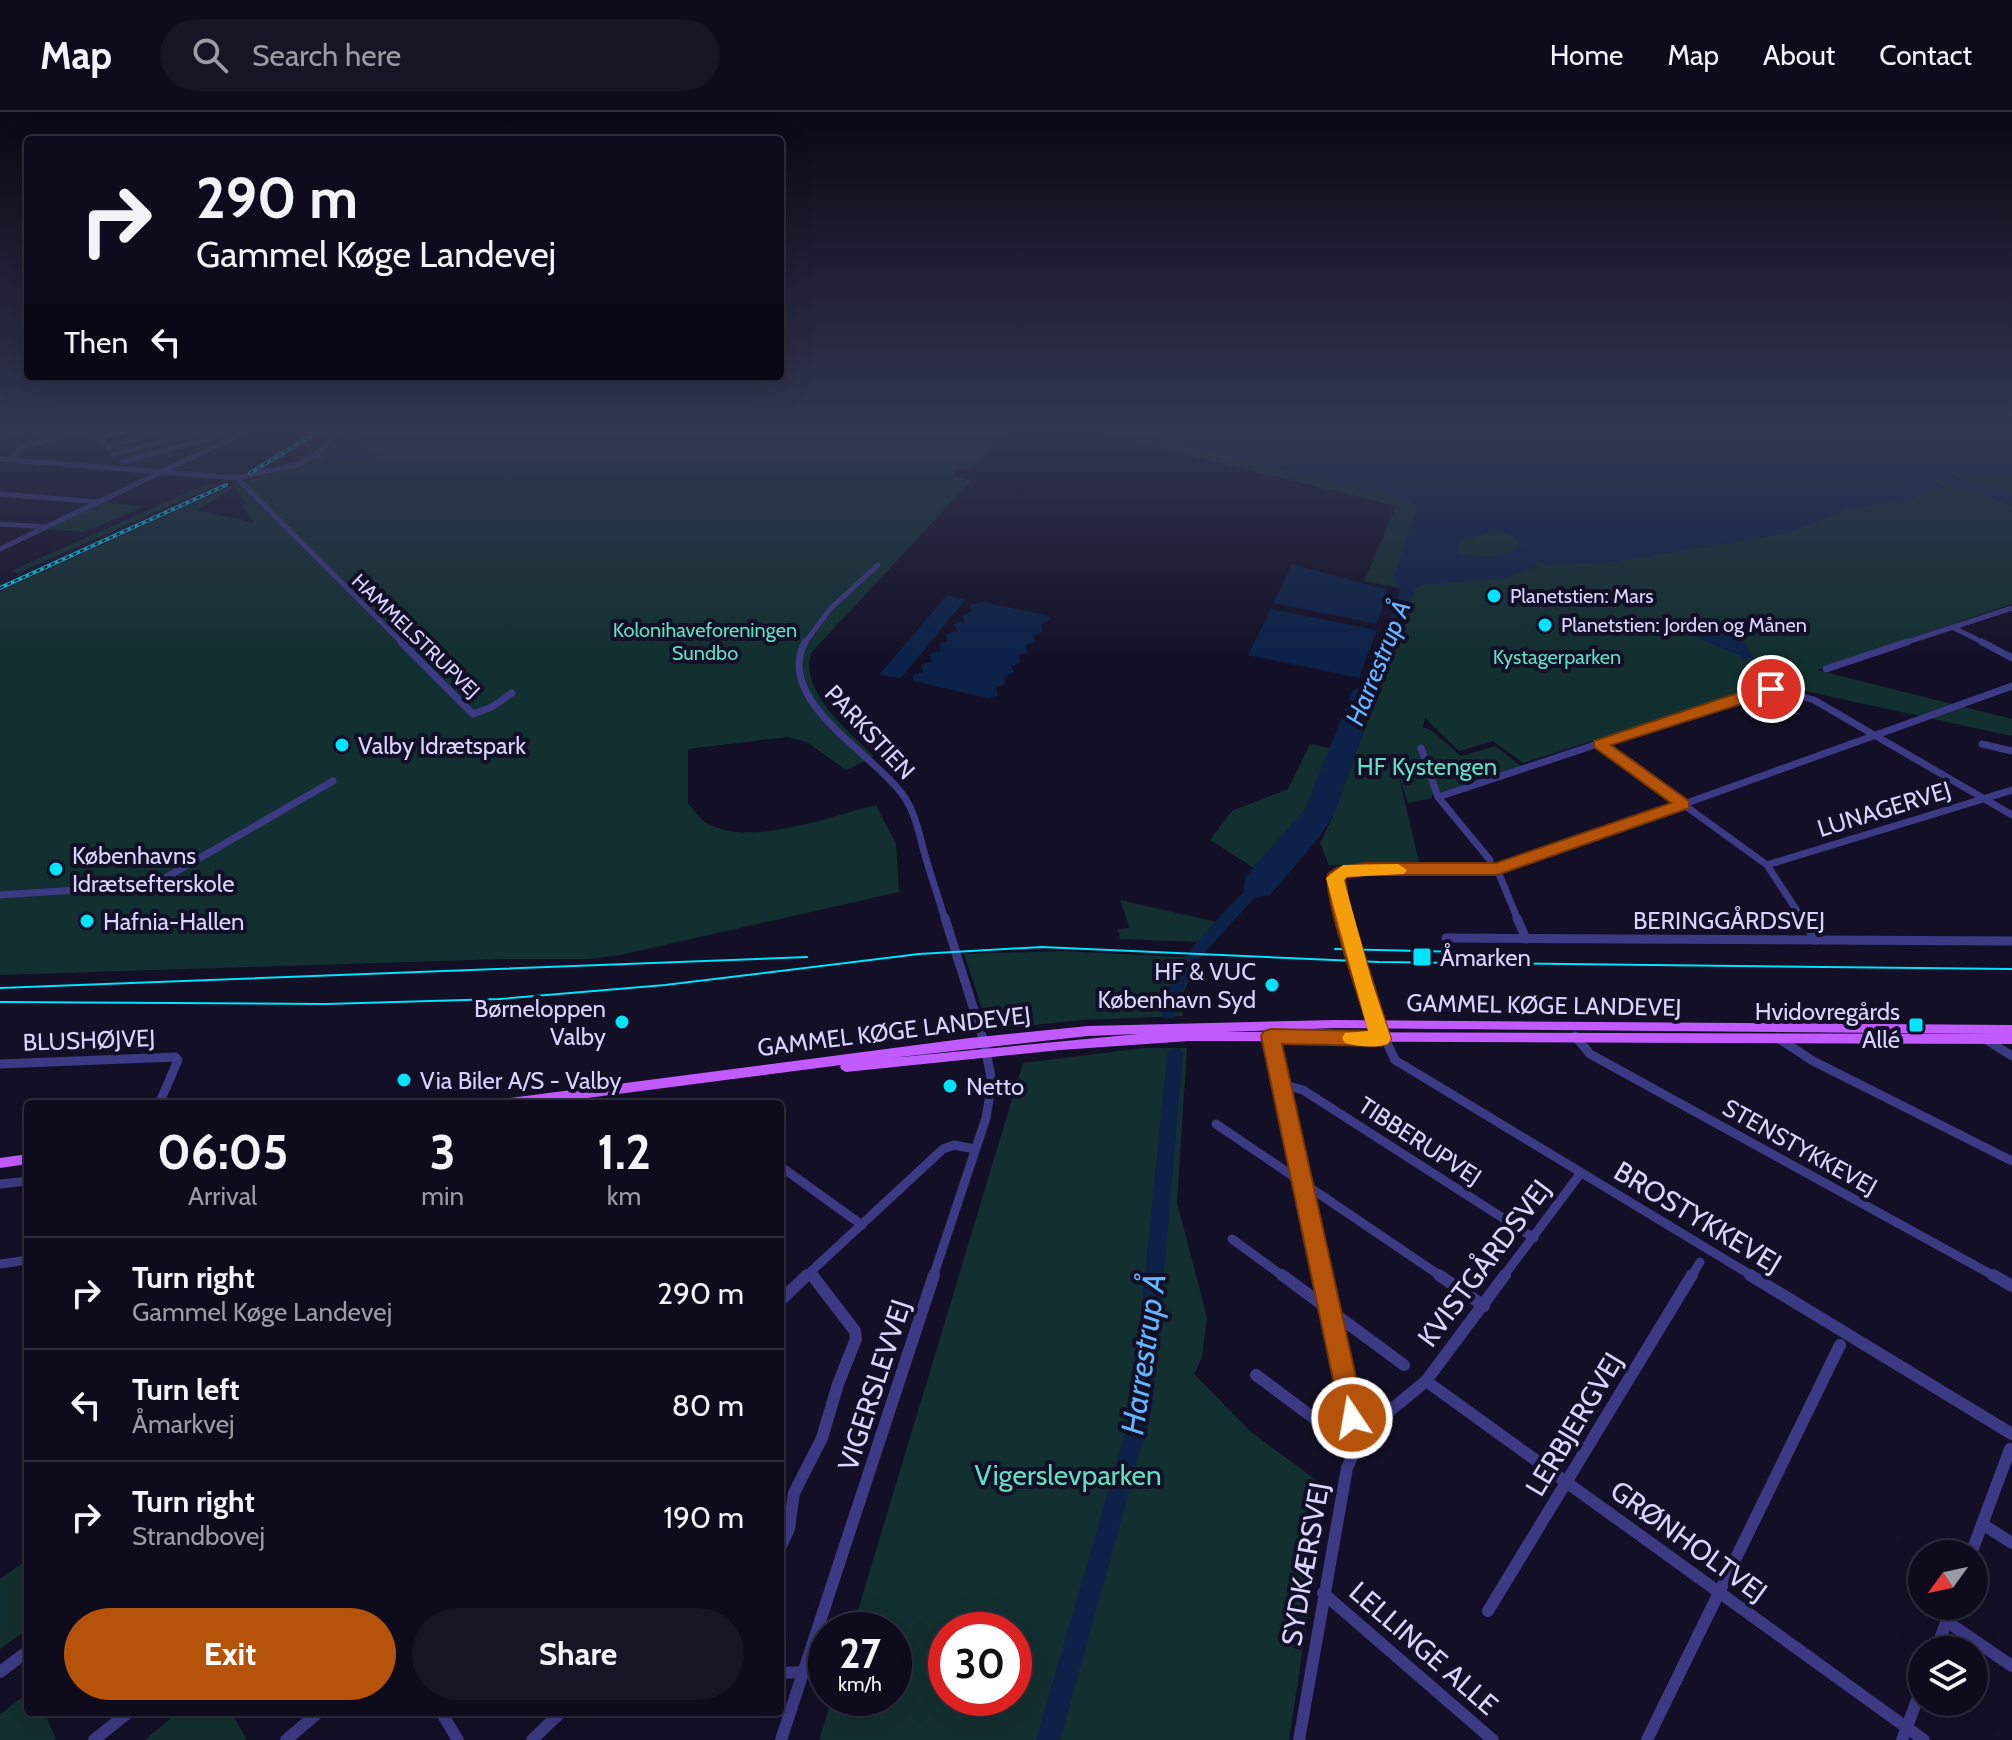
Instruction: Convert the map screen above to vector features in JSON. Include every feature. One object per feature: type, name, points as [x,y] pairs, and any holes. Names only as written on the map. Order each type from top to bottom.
[{"type":"main road","name":"GAMMEL KØGE LANDEVEJ","points":[[538,1100],[986,1048],[1110,1040],[1161,1032],[1376,1025],[2011,1036]]},
{"type":"main road","name":"GAMMEL KØGE LANDEVEJ","points":[[1188,1032],[1381,1039],[1575,1036],[1984,1039],[2011,1036]]},
{"type":"main road","name":"GAMMEL KØGE LANDEVEJ","points":[[593,1100],[986,1048]]},
{"type":"main road","points":[[0,1155],[24,1152]]},
{"type":"main road","points":[[0,1163],[24,1160]]},
{"type":"street","points":[[0,549],[90,507]]},
{"type":"street","name":"HAMMELSTRUPVEJ","points":[[266,507],[473,714],[492,707],[512,693]]},
{"type":"street","points":[[0,524],[48,527]]},
{"type":"street","name":"PARKSTIEN","points":[[878,565],[831,609],[810,637],[800,652],[799,674],[802,685],[819,709],[904,795],[986,1048]]},
{"type":"street","points":[[1826,669],[2012,608]]},
{"type":"street","points":[[1952,627],[2012,658]]},
{"type":"street","points":[[1526,939],[1497,869],[2012,686]]},
{"type":"street","points":[[1438,797],[1771,689],[1795,692],[1814,700],[2012,815]]},
{"type":"street","points":[[1600,744],[1767,865],[1816,940]]},
{"type":"street","points":[[1982,744],[2012,751]]},
{"type":"street","points":[[1421,748],[1438,797],[1490,860]]},
{"type":"street","points":[[0,895],[153,885],[333,781]]},
{"type":"street","name":"LUNAGERVEJ","points":[[1767,865],[2012,790]]},
{"type":"street","name":"BROSTYKKEVEJ","points":[[1497,869],[1365,869],[1337,874],[1335,884],[1376,1025],[1389,1053],[1406,1069],[2012,1434]]},
{"type":"street","name":"BERINGGÅRDSVEJ","points":[[1446,938],[2012,941]]},
{"type":"street","points":[[1271,1036],[1352,1418]]},
{"type":"street","name":"STENSTYKKEVEJ","points":[[1575,1036],[1590,1054],[2012,1286]]},
{"type":"street","points":[[2011,1036],[2008,1050],[2012,1055]]},
{"type":"street","points":[[1778,1038],[1813,1061],[2012,1161]]},
{"type":"street","points":[[1800,1038],[1801,1050],[1813,1061]]},
{"type":"street","points":[[1984,1039],[2012,1055]]},
{"type":"street","name":"VIGERSLEVVEJ","points":[[781,1740],[992,1097],[986,1048]]},
{"type":"street","name":"BLUSHØJVEJ","points":[[0,1064],[175,1057],[178,1060],[161,1100]]},
{"type":"street","name":"TIBBERUPVEJ","points":[[1282,1084],[1303,1090],[1534,1238]]},
{"type":"street","points":[[1216,1124],[1484,1306]]},
{"type":"street","points":[[784,1297],[943,1149],[954,1145],[975,1149]]},
{"type":"street","points":[[784,1169],[862,1225]]},
{"type":"street","name":"KVISTGÅRDSVEJ","points":[[1426,1381],[1580,1174]]},
{"type":"street","points":[[0,1184],[24,1181]]},
{"type":"street","points":[[1232,1239],[1404,1365]]},
{"type":"street","points":[[0,1264],[24,1261]]},
{"type":"street","name":"LERBJERGVEJ","points":[[1488,1611],[1700,1262]]},
{"type":"street","points":[[784,1540],[789,1529],[794,1493],[822,1438],[838,1384],[856,1339],[855,1331],[810,1273]]},
{"type":"street","points":[[1647,1740],[1840,1345]]},
{"type":"street","points":[[1256,1375],[1354,1448]]},
{"type":"street","name":"GRØNHOLTVEJ","points":[[1426,1381],[1719,1592],[1904,1734],[1924,1740]]},
{"type":"street","name":"SYDKÆRSVEJ","points":[[1299,1740],[1323,1593],[1347,1468],[1354,1448],[1377,1419],[1426,1381]]},
{"type":"street","points":[[1976,1540],[2010,1449]]},
{"type":"street","points":[[1982,1524],[2012,1543]]},
{"type":"street","name":"LELLINGE ALLE","points":[[1323,1593],[1493,1740]]},
{"type":"street","points":[[1941,1636],[1946,1621],[2012,1666]]},
{"type":"street","points":[[0,1672],[24,1654]]},
{"type":"street","points":[[784,1673],[804,1672]]},
{"type":"street","points":[[94,1740],[124,1716]]},
{"type":"street","points":[[286,1740],[314,1716]]},
{"type":"street","points":[[443,1716],[458,1740]]},
{"type":"street","points":[[532,1740],[557,1716]]},
{"type":"green space","points":[[94,507],[144,507],[84,532],[46,529]]},
{"type":"green space","points":[[155,507],[167,507],[18,573],[11,571]]},
{"type":"green space","name":"Valby Idrætspark","points":[[185,507],[202,507],[197,510],[255,523],[243,507],[947,507],[811,653],[809,668],[819,697],[874,757],[846,770],[807,742],[787,737],[688,749],[688,803],[705,822],[722,829],[742,832],[789,828],[876,805],[896,844],[899,892],[620,955],[589,959],[0,975],[0,591]]},
{"type":"green space","name":"Kystagerparken","points":[[1396,507],[2012,507],[2012,604],[1817,670],[2012,719],[2012,736],[1772,684],[1523,763],[1493,741],[1459,751],[1425,718],[1423,727],[1461,756],[1495,746],[1521,766],[1432,795],[1432,798],[1408,803],[1398,773],[1420,866],[1329,865],[1320,843],[1334,814],[1414,591],[1364,581]]},
{"type":"green space","points":[[1310,744],[1330,748],[1306,808],[1254,868],[1210,840],[1232,811],[1288,789]]},
{"type":"green space","points":[[1120,900],[1217,922],[1200,942],[1120,939],[1118,929],[1130,928]]},
{"type":"green space","points":[[1063,951],[1199,958],[1181,998],[1183,1016],[1082,1020],[989,1030],[964,954]]},
{"type":"green space","name":"Vigerslevparken","points":[[1144,1048],[1187,1048],[1177,1203],[1207,1317],[1202,1357],[1194,1374],[1251,1432],[1327,1488],[1289,1740],[819,1740],[826,1716],[912,1716],[912,1612],[857,1612],[1023,1063]]},
{"type":"green space","points":[[24,1562],[24,1632],[0,1649],[0,1579]]},
{"type":"green space","points":[[24,1696],[24,1716],[47,1716],[56,1740],[0,1740],[0,1714]]},
{"type":"green space","points":[[173,1716],[233,1716],[247,1740],[145,1740]]},
{"type":"water","points":[[1417,507],[1863,507],[1845,510],[1791,532],[1733,543],[1613,562],[1546,565],[1535,559],[1536,567],[1504,578],[1420,585],[1414,591],[1334,814],[1321,835],[1270,895],[1256,897],[1244,891],[1245,877],[1306,808],[1353,690],[1368,684],[1400,591],[1394,576]],"holes":[[[1494,531],[1510,535],[1523,547],[1480,557],[1456,550],[1460,542]]]},
{"type":"water","points":[[1292,564],[1387,590],[1377,624],[1274,603]]},
{"type":"water","points":[[947,595],[965,600],[901,678],[879,675]]},
{"type":"water","points":[[982,602],[1046,615],[1050,619],[1041,625],[1042,632],[1034,635],[1035,642],[1026,645],[1028,652],[1019,655],[1020,663],[1011,666],[1014,672],[1004,677],[1005,684],[996,687],[998,696],[987,698],[913,681],[913,675],[923,672],[921,665],[932,661],[930,654],[941,651],[939,644],[948,641],[946,634],[957,631],[954,624],[965,621],[962,616],[972,611],[970,605]]},
{"type":"water","points":[[1271,609],[1377,630],[1359,678],[1248,655]]},
{"type":"water","points":[[1693,618],[1714,623],[1743,639],[1753,657],[1741,660],[1740,655],[1695,636],[1675,619]]},
{"type":"waterway","name":"Harrestrup Å","points":[[1169,1014],[1173,994],[1192,958],[1263,880]]},
{"type":"waterway","name":"Harrestrup Å","points":[[1048,1740],[1142,1409],[1175,1054]]},
{"type":"tram line","points":[[0,1002],[326,1004],[500,999],[665,985],[919,954],[1042,947],[1379,962],[2012,969]]},
{"type":"tram line","points":[[1335,949],[1463,952]]},
{"type":"tram line","points":[[0,988],[807,957]]},
{"type":"railway","points":[[0,588],[178,507]]},
{"type":"slow traffic","points":[[1352,1038],[1381,1039],[1362,982],[1335,878],[1343,871],[1398,870]]},
{"type":"place","name":"Planetstien: Mars","points":[[1494,596]]},
{"type":"place","name":"Planetstien: Jorden og Månen","points":[[1545,625]]},
{"type":"place","name":"Valby Idrætspark","points":[[342,745]]},
{"type":"place","name":"Københavns Idrætsefterskole","points":[[56,869]]},
{"type":"place","name":"Hafnia-Hallen","points":[[87,921]]},
{"type":"place","name":"Åmarken","points":[[1422,957]]},
{"type":"place","name":"HF & VUC København Syd","points":[[1272,985]]},
{"type":"place","name":"Børneloppen Valby","points":[[622,1022]]},
{"type":"place","name":"Hvidovregårds Allé","points":[[1916,1025]]},
{"type":"place","name":"Via Biler A/S - Valby","points":[[404,1080]]},
{"type":"place","name":"Netto","points":[[950,1086]]},
{"type":"route","points":[[1352,1418],[1271,1036],[1381,1039],[1340,905],[1335,884],[1337,874],[1365,869],[1497,869],[1683,804],[1600,744],[1771,689]]},
{"type":"park label","name":"Kolonihaveforeningen Sundbo","points":[[705,642]]},
{"type":"park label","name":"HF Kystengen","points":[[1427,766]]}]
